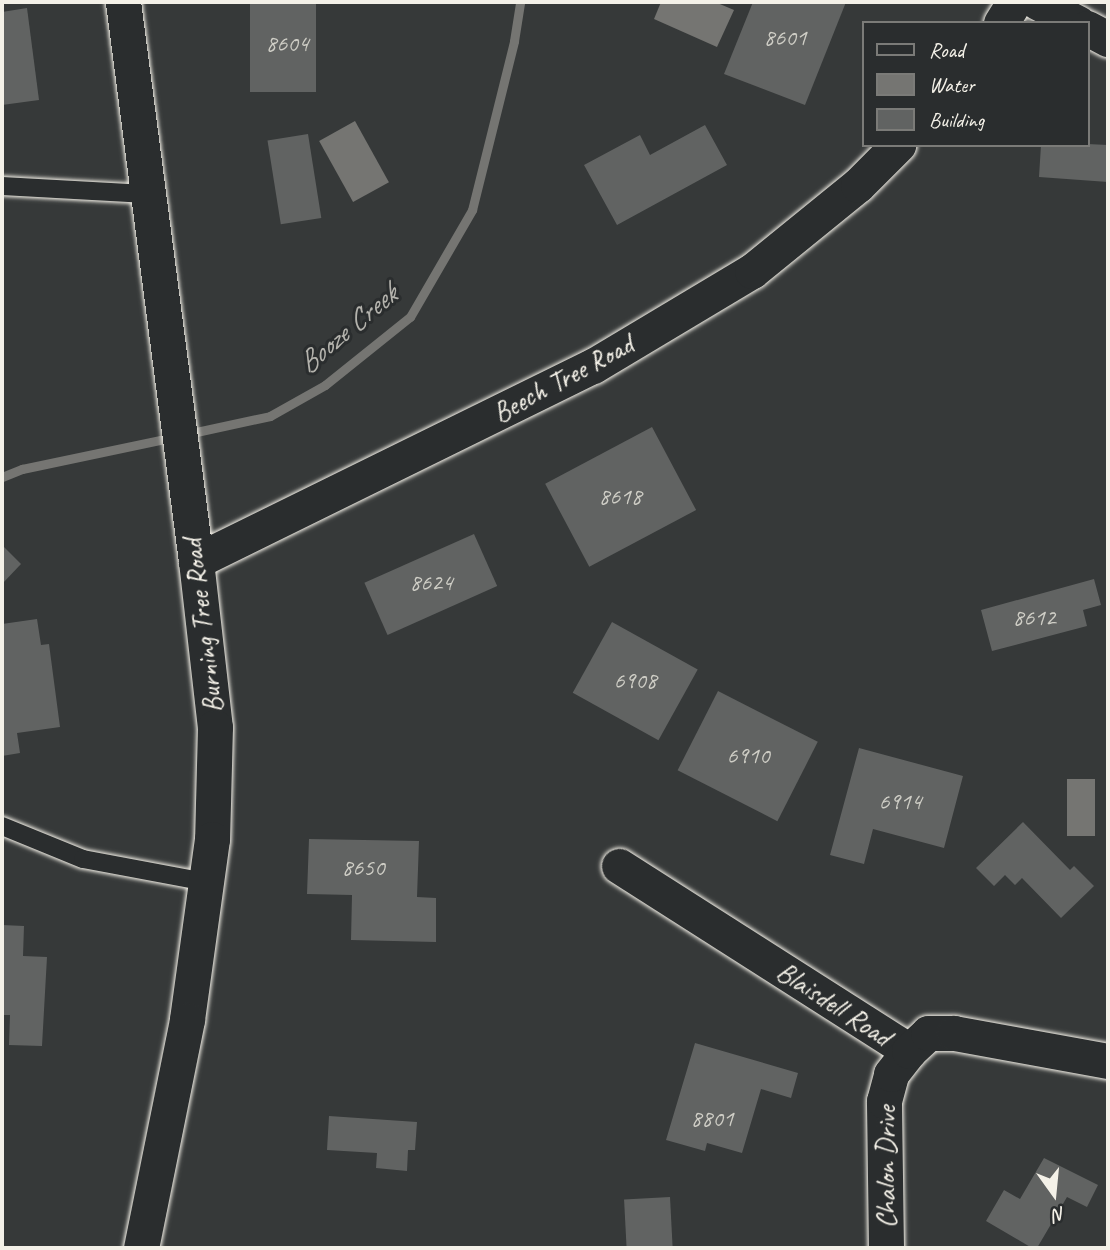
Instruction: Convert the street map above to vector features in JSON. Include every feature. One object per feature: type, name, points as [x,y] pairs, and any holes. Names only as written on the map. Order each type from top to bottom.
[{"type":"street","name":"Burning Tree Road","points":[[123,2],[215,727],[212,839],[187,1020],[141,1248]]},
{"type":"street","points":[[1002,21],[1014,2]]},
{"type":"street","points":[[1037,2],[1073,21]]},
{"type":"street","points":[[1089,29],[1108,39]]},
{"type":"street","name":"Beech Tree Road","points":[[196,561],[603,361],[752,271],[858,184],[896,147]]},
{"type":"street","name":"Blaisdell Road","points":[[619,866],[909,1051],[928,1033],[954,1033],[1108,1061]]},
{"type":"street","name":"Chalon Drive","points":[[886,1248],[884,1101],[891,1074],[909,1051]]},
{"type":"lane","points":[[2,186],[147,194]]},
{"type":"lane","points":[[2,826],[83,859],[206,882]]},
{"type":"water","points":[[661,2],[715,2],[734,10],[717,47],[654,19]]},
{"type":"water","points":[[355,121],[389,182],[353,202],[319,141]]},
{"type":"water","points":[[1067,779],[1095,779],[1095,836],[1067,836]]},
{"type":"building","points":[[250,2],[316,2],[316,92],[250,92]]},
{"type":"building","points":[[753,2],[846,2],[805,105],[724,74]]},
{"type":"building","points":[[27,8],[39,100],[2,105],[2,12]]},
{"type":"building","points":[[705,125],[727,165],[617,225],[584,165],[640,135],[650,155]]},
{"type":"building","points":[[308,134],[321,218],[281,224],[268,140]]},
{"type":"building","points":[[1108,145],[1108,182],[1039,177],[1041,147]]},
{"type":"building","points":[[652,427],[696,510],[589,567],[545,484]]},
{"type":"building","points":[[474,534],[497,586],[388,635],[364,583]]},
{"type":"building","points":[[2,545],[21,564],[2,584]]},
{"type":"building","points":[[1094,579],[1101,605],[1083,610],[1087,626],[992,651],[981,610]]},
{"type":"building","points":[[37,619],[41,645],[49,644],[60,727],[17,733],[20,753],[2,756],[2,624]]},
{"type":"building","points":[[612,622],[698,670],[658,740],[573,693]]},
{"type":"building","points":[[718,691],[818,742],[777,821],[678,770]]},
{"type":"building","points":[[859,748],[963,776],[944,848],[873,829],[864,864],[830,855]]},
{"type":"building","points":[[1023,822],[1070,870],[1074,866],[1094,886],[1061,918],[1022,878],[1015,885],[1005,875],[994,886],[976,868]]},
{"type":"building","points":[[309,839],[419,841],[417,897],[436,898],[436,942],[351,940],[352,895],[307,894]]},
{"type":"building","points":[[2,925],[24,926],[23,956],[47,957],[42,1046],[9,1045],[10,1015],[2,1015]]},
{"type":"building","points":[[695,1043],[798,1073],[791,1098],[761,1089],[742,1153],[707,1143],[705,1151],[666,1140]]},
{"type":"building","points":[[329,1116],[417,1122],[415,1150],[408,1150],[407,1171],[376,1168],[377,1153],[327,1150]]},
{"type":"building","points":[[1044,1158],[1098,1185],[1087,1207],[1067,1197],[1037,1248],[1032,1248],[986,1221],[1004,1190],[1020,1199]]},
{"type":"building","points":[[670,1197],[673,1248],[627,1248],[624,1199]]},
{"type":"waterway","name":"Booze Creek","points":[[187,434],[270,416],[325,385],[410,317],[472,210],[514,41],[520,2]]},
{"type":"waterway","name":"Booze Creek","points":[[2,477],[22,469],[174,437]]}]
